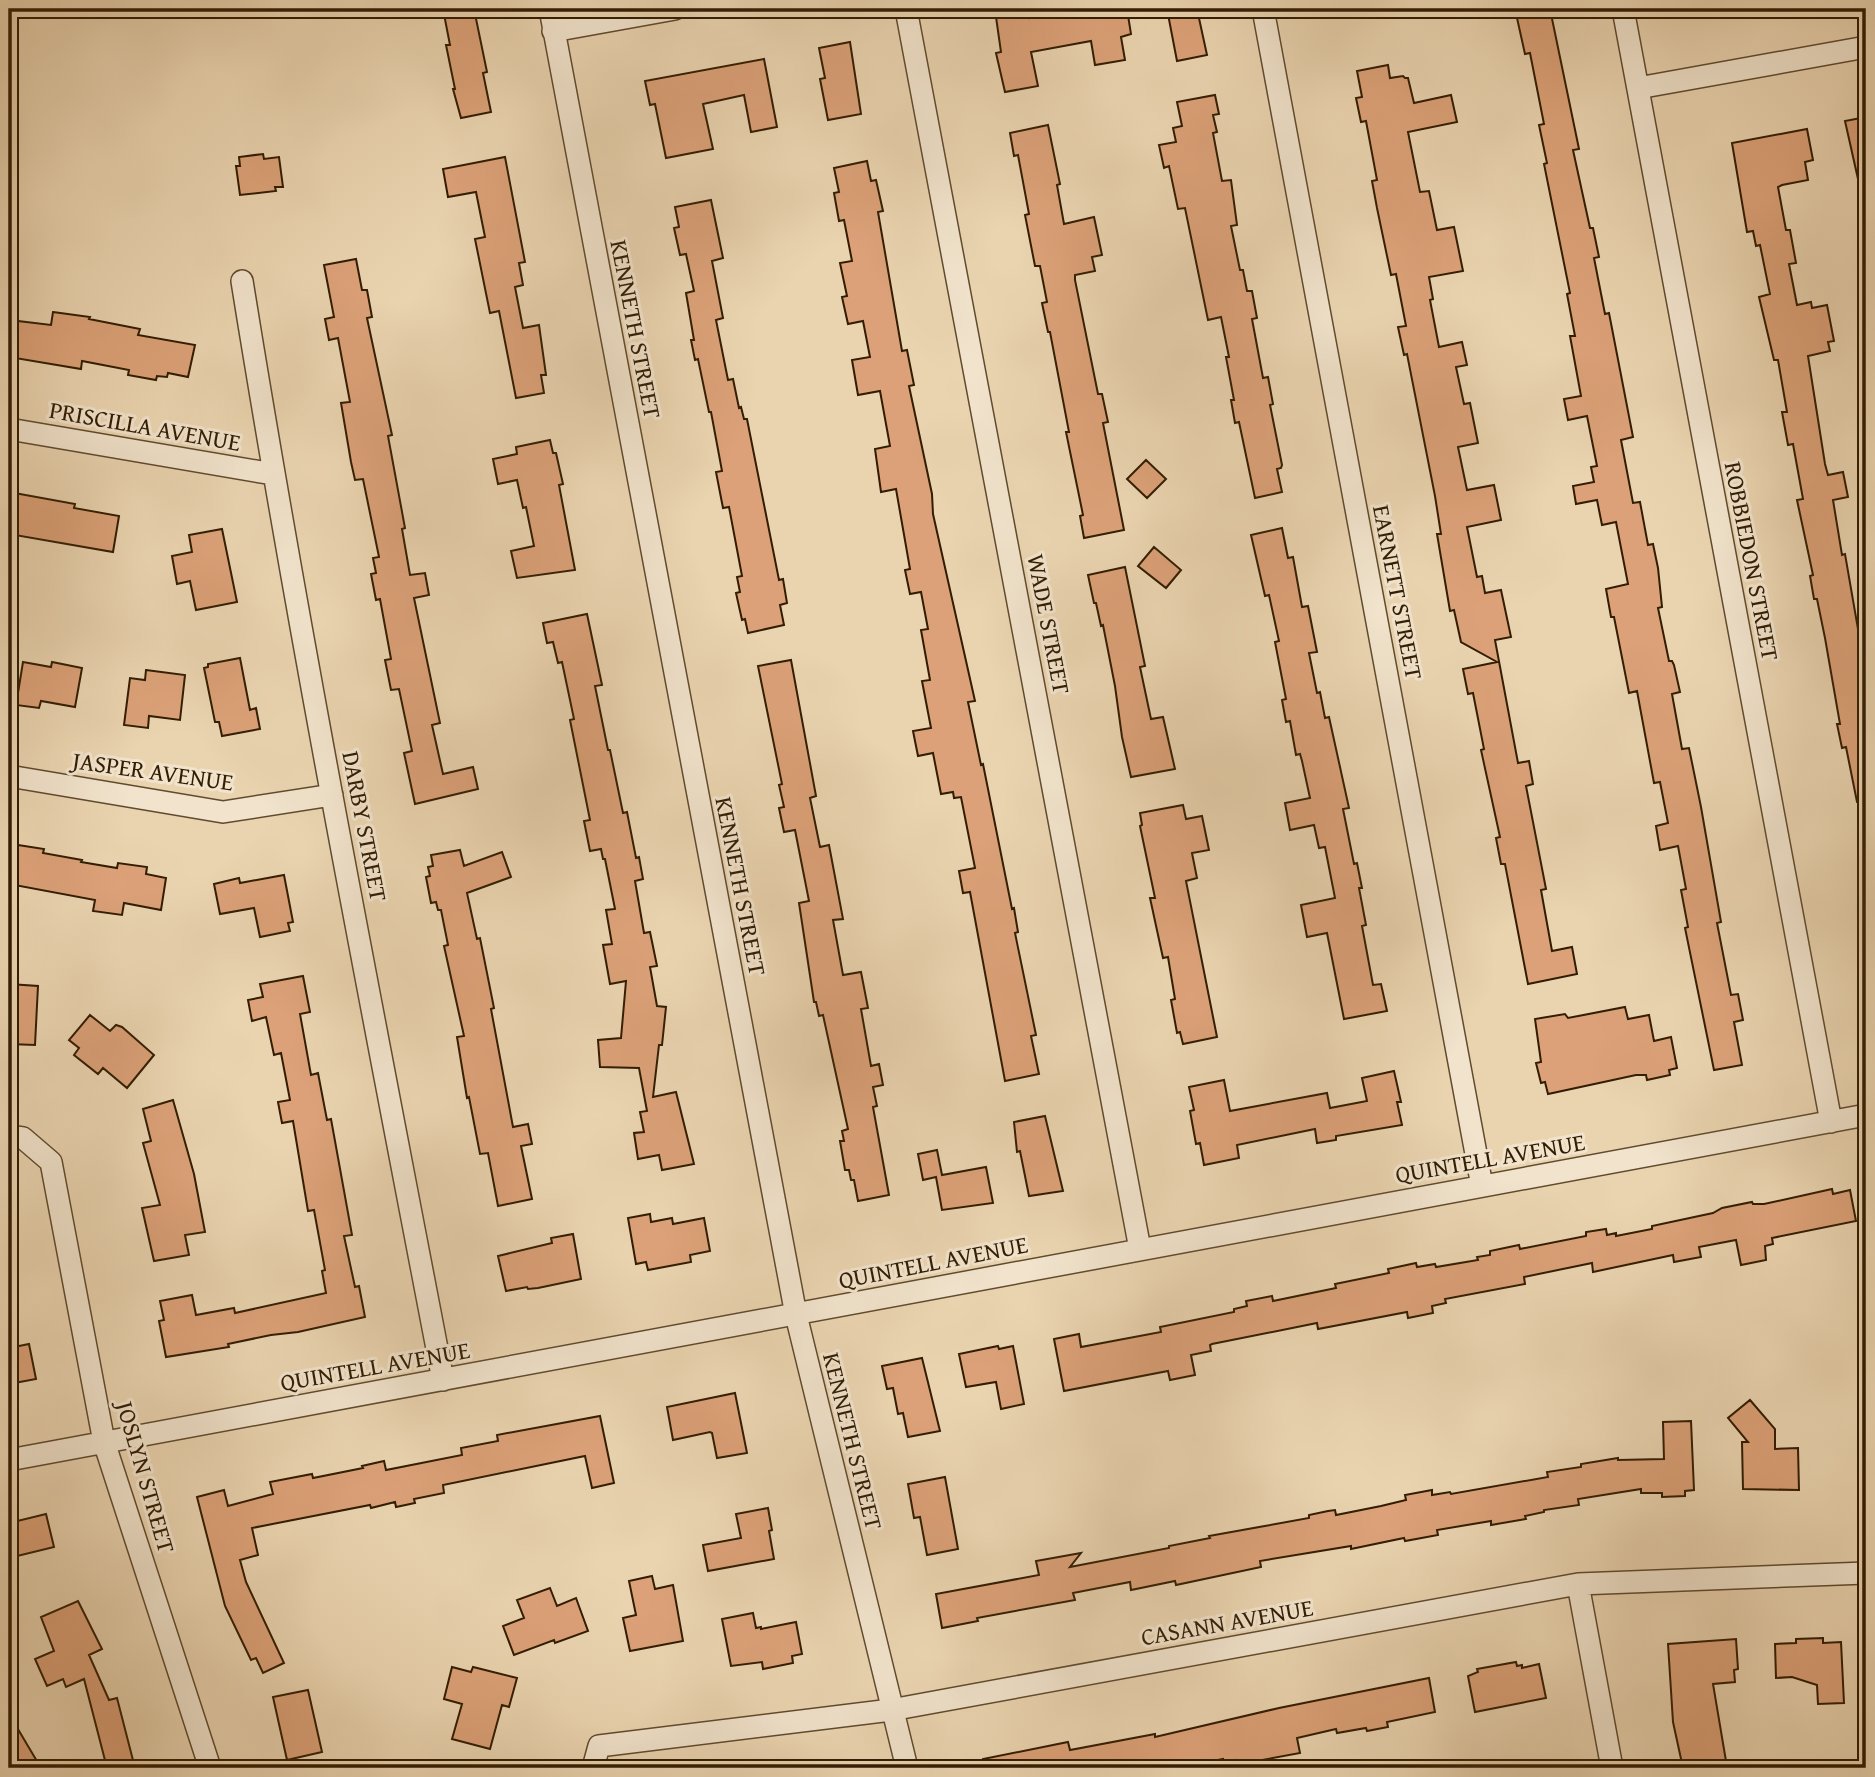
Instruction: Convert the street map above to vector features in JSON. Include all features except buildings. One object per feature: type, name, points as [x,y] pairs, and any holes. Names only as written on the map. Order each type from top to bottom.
[{"type":"street","name":"KENNETH STREET","points":[[550,9],[796,1315],[907,1768]]},
{"type":"street","points":[[553,31],[675,9]]},
{"type":"street","name":"WADE STREET","points":[[906,9],[1140,1249]]},
{"type":"street","name":"EARNETT STREET","points":[[1263,9],[1482,1186]]},
{"type":"street","name":"ROBBIEDON STREET","points":[[1623,9],[1831,1122]]},
{"type":"street","points":[[1637,88],[1866,47]]},
{"type":"street","name":"DARBY STREET","points":[[242,281],[273,474],[443,1380]]},
{"type":"street","name":"PRISCILLA AVENUE","points":[[9,429],[273,474]]},
{"type":"street","name":"JASPER AVENUE","points":[[9,776],[223,812],[332,795]]},
{"type":"street","name":"QUINTELL AVENUE","points":[[9,1460],[1866,1115]]},
{"type":"street","name":"JOSLYN STREET","points":[[9,1136],[23,1138],[51,1162],[104,1442],[210,1768]]},
{"type":"street","name":"CASANN AVENUE","points":[[593,1768],[599,1746],[891,1710],[1578,1584],[1866,1573]]},
{"type":"street","points":[[1578,1584],[1612,1768]]}]
